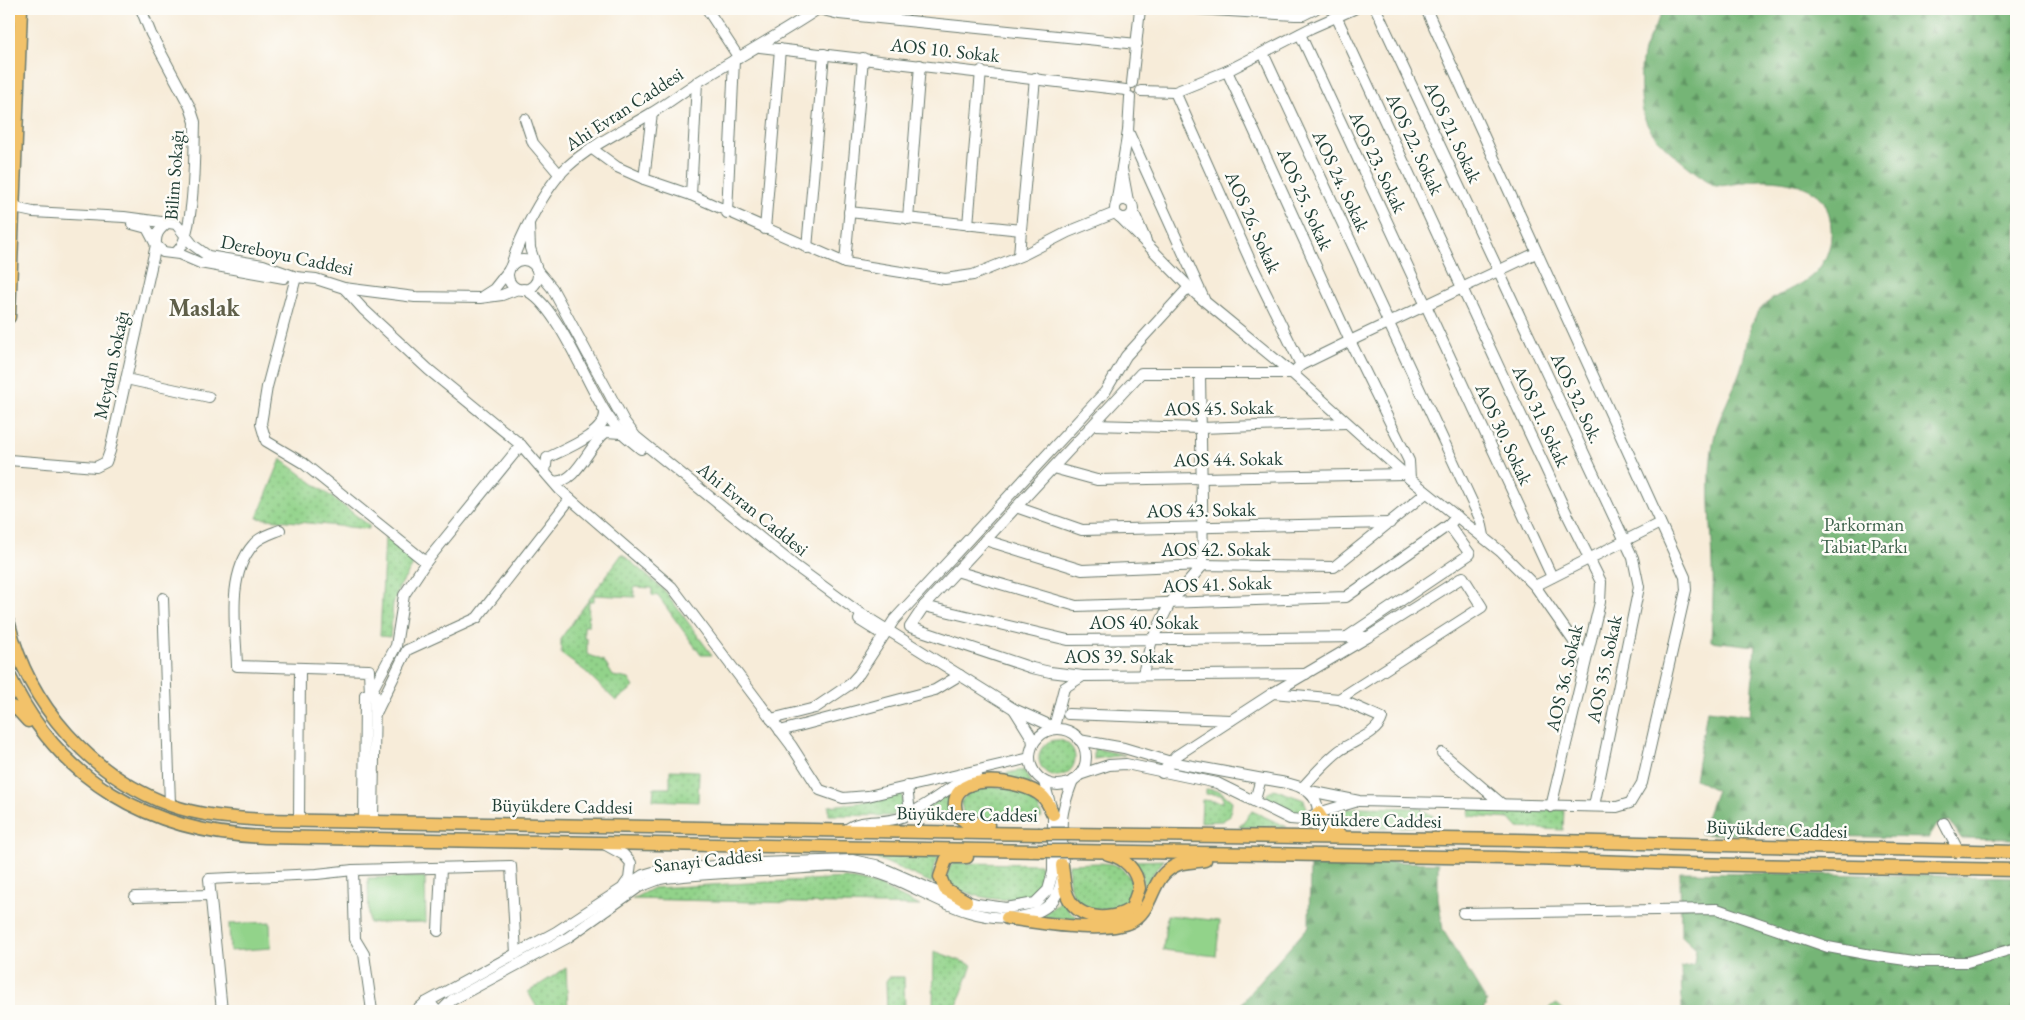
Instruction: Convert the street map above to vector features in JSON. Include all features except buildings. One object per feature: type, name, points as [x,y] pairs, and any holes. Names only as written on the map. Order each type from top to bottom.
[{"type":"main road","points":[[9,317],[11,217],[14,203],[21,9]]},
{"type":"main road","points":[[9,75],[14,80],[18,94]]},
{"type":"main road","name":"Büyükdere Caddesi","points":[[9,624],[15,646],[30,682],[65,731],[90,756],[109,771],[143,792],[170,804],[218,817],[2016,852]]},
{"type":"main road","name":"Büyükdere Caddesi","points":[[9,675],[24,705],[42,731],[80,770],[105,790],[157,818],[201,831],[265,837],[995,849],[2016,870]]},
{"type":"main road","points":[[9,706],[17,709],[42,731]]},
{"type":"main road","points":[[1016,833],[997,825],[972,824],[960,819],[955,808],[958,792],[971,784],[991,781],[1020,784],[1044,798],[1053,814]]},
{"type":"main road","points":[[1318,813],[1326,825],[1345,838]]},
{"type":"main road","points":[[1564,860],[1591,854],[1631,854],[1640,845]]},
{"type":"main road","points":[[966,902],[950,893],[941,884],[942,866],[951,857],[977,856],[995,849]]},
{"type":"main road","points":[[1062,865],[1066,892],[1079,910],[1091,916],[1108,918],[1126,912],[1132,908],[1138,897],[1138,880],[1132,868],[1121,859],[1096,851]]},
{"type":"main road","points":[[1007,918],[1100,927],[1122,925],[1140,915],[1149,901],[1156,882],[1169,869],[1179,864],[1203,860],[1221,854]]},
{"type":"street","name":"Bilim Sokağı","points":[[135,9],[146,35],[190,121],[185,216],[182,222],[171,224]]},
{"type":"street","name":"Bilim Sokağı","points":[[141,9],[151,34],[194,116],[191,208],[186,236]]},
{"type":"street","points":[[707,9],[737,59],[727,213]]},
{"type":"street","points":[[819,9],[839,14],[1136,44]]},
{"type":"street","name":"Ahi Evran Caddesi","points":[[480,298],[494,289],[510,268],[520,240],[566,168],[591,148],[652,113],[697,82],[760,47],[819,9]]},
{"type":"street","points":[[1140,9],[1129,90],[1128,131],[1117,211],[1189,287],[1292,373],[1407,477],[1484,536],[1535,586],[1586,659]]},
{"type":"street","points":[[1202,9],[1287,12],[1304,15],[1315,9]]},
{"type":"street","points":[[1129,90],[1137,97],[1141,91],[1175,92],[1227,71],[1336,16],[1354,9]]},
{"type":"street","name":"AOS 21. Sokak","points":[[1376,9],[1498,270]]},
{"type":"street","points":[[1053,814],[1044,782],[1034,772],[1030,758],[1033,744],[1043,733],[1056,728],[1077,738],[1124,748],[1171,762],[1263,779],[1359,802],[1616,807],[1630,803],[1642,783],[1686,590],[1685,577],[1426,9]]},
{"type":"street","name":"AOS 22. Sokak","points":[[1336,16],[1463,287]]},
{"type":"street","name":"AOS 23. Sokak","points":[[1300,34],[1424,305]]},
{"type":"street","name":"AOS 10. Sokak","points":[[760,47],[981,71],[1129,90]]},
{"type":"street","points":[[765,229],[780,50]]},
{"type":"street","name":"AOS 24. Sokak","points":[[1264,53],[1481,521],[1484,536]]},
{"type":"street","points":[[807,248],[824,54]]},
{"type":"street","points":[[845,263],[863,58]]},
{"type":"street","points":[[908,219],[920,65]]},
{"type":"street","points":[[968,225],[981,71]]},
{"type":"street","name":"AOS 25. Sokak","points":[[1227,71],[1350,341],[1409,461],[1407,477]]},
{"type":"street","points":[[1019,256],[1035,78]]},
{"type":"street","points":[[691,195],[697,82]]},
{"type":"street","name":"AOS 26. Sokak","points":[[1175,92],[1254,269],[1301,365]]},
{"type":"street","points":[[644,179],[652,113]]},
{"type":"street","points":[[524,119],[533,144],[560,176]]},
{"type":"street","points":[[1128,131],[1206,302]]},
{"type":"street","points":[[591,148],[617,167],[644,179],[691,195],[727,213],[845,263],[945,279],[973,275],[1117,211],[1129,216],[1133,211]]},
{"type":"street","points":[[1122,169],[1128,201],[1132,205],[1146,242]]},
{"type":"street","points":[[1117,211],[1121,200],[1128,201]]},
{"type":"street","points":[[14,203],[19,209],[33,212],[124,217],[171,224]]},
{"type":"street","points":[[849,212],[1021,230]]},
{"type":"street","points":[[11,217],[144,225],[156,245],[163,252],[174,253],[200,263],[286,278],[296,277],[267,387],[261,424],[266,441],[303,463],[426,562]]},
{"type":"street","points":[[156,245],[157,233],[171,224]]},
{"type":"street","name":"Dereboyu Caddesi","points":[[171,224],[208,256],[263,265],[296,277],[316,279],[344,288],[415,296],[480,298],[502,296],[521,289]]},
{"type":"street","name":"Ahi Evran Caddesi","points":[[529,224],[530,248],[536,269],[552,288],[624,420],[636,437],[794,565],[885,632]]},
{"type":"street","points":[[174,253],[183,246],[186,236]]},
{"type":"street","name":"Meydan Sokağı","points":[[9,460],[96,467],[106,462],[156,245]]},
{"type":"street","points":[[924,606],[1141,373],[1292,373],[1301,365],[1536,253]]},
{"type":"street","points":[[519,260],[524,260],[536,269],[535,283],[521,289],[509,279],[510,268],[519,260]]},
{"type":"street","name":"AOS 32. Sok.","points":[[1498,270],[1625,541]]},
{"type":"street","points":[[771,719],[808,711],[823,704],[858,674],[885,632],[1105,392],[1126,356],[1189,287]]},
{"type":"street","name":"AOS 31. Sokak","points":[[1463,287],[1589,559]]},
{"type":"street","points":[[344,288],[363,309],[429,370],[521,445],[570,499],[672,587],[780,731],[820,790],[843,798],[868,796],[968,772],[997,768]]},
{"type":"street","name":"Ahi Evran Caddesi","points":[[521,289],[531,292],[547,309],[605,412],[621,432],[818,592],[960,675],[1014,709],[1056,728]]},
{"type":"street","name":"AOS 30. Sokak","points":[[1424,305],[1552,577]]},
{"type":"street","points":[[1143,674],[1152,640],[1170,603],[1203,565],[1200,374]]},
{"type":"street","points":[[126,378],[209,397]]},
{"type":"street","points":[[544,472],[547,458],[600,428],[606,418],[605,412]]},
{"type":"street","name":"AOS 45. Sokak","points":[[1094,425],[1201,428],[1346,423]]},
{"type":"street","points":[[553,481],[559,482],[569,478],[606,432],[621,432]]},
{"type":"street","points":[[369,821],[365,695],[370,694],[396,646],[404,595],[426,562],[521,445]]},
{"type":"street","name":"AOS 44. Sokak","points":[[1053,468],[1097,480],[1202,477],[1407,477]]},
{"type":"street","name":"AOS 42. Sokak","points":[[985,540],[1082,570],[1203,565],[1334,567],[1426,492]]},
{"type":"street","points":[[375,714],[407,650],[477,618],[570,499]]},
{"type":"street","name":"AOS 43. Sokak","points":[[1016,507],[1082,530],[1390,523]]},
{"type":"street","name":"AOS 41. Sokak","points":[[956,571],[1076,606],[1346,598],[1448,525],[1457,516]]},
{"type":"street","points":[[1535,586],[1660,523]]},
{"type":"street","points":[[1347,637],[1470,554],[1448,525]]},
{"type":"street","points":[[280,530],[267,535],[253,544],[241,563],[235,597],[237,666],[369,670],[370,694]]},
{"type":"street","name":"AOS 35. Sokak","points":[[1594,806],[1639,587],[1633,558],[1625,541]]},
{"type":"street","name":"AOS 36. Sokak","points":[[1551,807],[1602,590],[1601,582],[1589,559]]},
{"type":"street","points":[[1162,773],[1176,756],[1231,720],[1463,577],[1482,607],[1339,699]]},
{"type":"street","points":[[163,598],[170,804]]},
{"type":"street","name":"AOS 40. Sokak","points":[[924,606],[1068,640],[1368,637]]},
{"type":"street","name":"AOS 39. Sokak","points":[[924,606],[910,627],[1050,672],[1083,676],[1306,674]]},
{"type":"street","points":[[298,820],[300,668]]},
{"type":"street","points":[[1050,672],[1064,688]]},
{"type":"street","points":[[780,731],[935,690],[960,675]]},
{"type":"street","points":[[1056,728],[1064,688],[1083,676]]},
{"type":"street","points":[[1273,693],[1339,699],[1382,718],[1380,724],[1366,736],[1340,751],[1317,771],[1306,789]]},
{"type":"street","points":[[369,821],[375,714],[374,695],[370,694]]},
{"type":"street","points":[[1062,700],[1077,738],[1083,747],[1085,762],[1076,778]]},
{"type":"street","name":"Ahi Evran Caddesi","points":[[1014,709],[1032,738],[1033,744]]},
{"type":"street","points":[[1068,714],[1231,720]]},
{"type":"street","points":[[1442,753],[1502,804]]},
{"type":"street","points":[[846,830],[859,823],[890,822],[910,814],[955,784],[1030,758]]},
{"type":"street","points":[[1044,782],[1059,785],[1109,765],[1126,764],[1217,783],[1255,800],[1267,809],[1290,819],[1303,820],[1318,813],[1359,802]]},
{"type":"street","name":"Sanayi Caddesi","points":[[441,1011],[452,1000],[567,938],[639,887],[666,878],[809,869],[858,868],[883,876],[972,914],[1007,918],[1027,916],[1048,905],[1059,888],[1062,865],[1062,820],[1065,803],[1076,778]]},
{"type":"street","points":[[1255,800],[1260,782],[1263,779]]},
{"type":"street","points":[[907,786],[910,814]]},
{"type":"street","points":[[1306,789],[1316,801],[1318,813]]},
{"type":"street","name":"Sanayi Caddesi","points":[[415,1011],[556,932],[643,875],[670,869],[852,860],[876,865],[942,894],[966,902],[1006,908],[1028,905],[1042,898],[1048,890],[1053,872],[1053,814]]},
{"type":"street","points":[[1944,823],[1959,852]]},
{"type":"street","points":[[601,843],[616,849],[631,863],[630,879],[622,889]]},
{"type":"street","points":[[222,1011],[209,880],[353,870],[511,866],[516,954]]},
{"type":"street","points":[[438,931],[441,868]]},
{"type":"street","points":[[353,870],[355,939],[364,954],[372,1011]]},
{"type":"street","points":[[135,897],[210,895]]},
{"type":"street","points":[[1463,913],[1717,909],[1828,947],[1920,962],[1966,962],[2016,948]]},
{"type":"street","points":[[425,1004],[432,1005],[437,1011]]},
{"type":"green space","name":"Parkorman Tabiat Parkı","points":[[1664,9],[2016,9],[2016,839],[1961,838],[1950,821],[1937,825],[1929,838],[1700,834],[1716,790],[1695,779],[1707,710],[1750,715],[1755,646],[1711,641],[1713,575],[1710,478],[1713,444],[1719,420],[1740,371],[1750,329],[1755,317],[1769,301],[1810,278],[1818,270],[1828,250],[1831,228],[1830,217],[1822,199],[1807,188],[1788,182],[1769,180],[1715,186],[1677,158],[1651,132],[1642,108],[1641,67],[1646,45]]},
{"type":"green space","points":[[281,459],[369,525],[369,529],[257,518]]},
{"type":"green space","points":[[385,537],[410,557],[413,565],[399,588],[393,604],[390,637],[380,636]]},
{"type":"green space","points":[[622,554],[665,591],[712,655],[701,655],[658,596],[652,595],[652,588],[634,587],[635,597],[594,595],[594,601],[589,601],[588,626],[584,626],[584,638],[587,639],[587,654],[604,661],[613,676],[629,679],[634,687],[616,701],[585,671],[561,654],[561,638]]},
{"type":"green space","points":[[1057,740],[1070,745],[1075,758],[1070,771],[1057,776],[1044,771],[1039,758],[1044,745]]},
{"type":"green space","points":[[1094,748],[1125,755],[1094,759]]},
{"type":"green space","points":[[670,770],[699,771],[698,802],[653,800],[654,788],[670,788]]},
{"type":"green space","points":[[1024,770],[1031,784],[992,776]]},
{"type":"green space","points":[[989,787],[1015,788],[1036,798],[1042,818],[972,817],[963,813],[961,802],[966,795]]},
{"type":"green space","points":[[1206,789],[1220,791],[1232,801],[1230,815],[1222,821],[1201,822],[1202,800],[1223,802],[1223,795],[1206,794]]},
{"type":"green space","points":[[1274,789],[1304,800],[1307,808],[1306,812],[1286,810],[1267,800],[1266,795]]},
{"type":"green space","points":[[950,792],[948,819],[913,818]]},
{"type":"green space","points":[[902,793],[903,808],[892,816],[829,815],[829,806],[867,802]]},
{"type":"green space","points":[[1470,806],[1564,810],[1563,830],[1518,828],[1510,819],[1469,816]]},
{"type":"green space","points":[[1358,807],[1419,808],[1433,816],[1433,826],[1372,827],[1338,821],[1337,816],[1340,811]]},
{"type":"green space","points":[[1252,811],[1287,827],[1239,827]]},
{"type":"green space","points":[[877,856],[940,857],[934,866],[932,883],[876,858]]},
{"type":"green space","points":[[1164,860],[1153,874],[1147,888],[1144,887],[1142,873],[1133,861]]},
{"type":"green space","points":[[1310,860],[1438,863],[1438,898],[1443,930],[1487,1002],[1483,1011],[1236,1011],[1252,990],[1309,926]]},
{"type":"green space","points":[[954,863],[1040,864],[1042,884],[1034,892],[1023,897],[1011,899],[997,899],[971,894],[949,885],[948,873]]},
{"type":"green space","points":[[1106,863],[1119,867],[1129,877],[1133,889],[1130,898],[1122,905],[1111,909],[1099,910],[1087,907],[1077,899],[1070,887],[1069,864]]},
{"type":"green space","points":[[1680,872],[2016,877],[2016,1011],[1682,1011],[1681,967],[1694,964],[1696,949],[1681,935]]},
{"type":"green space","points":[[425,877],[426,922],[369,923],[368,878]]},
{"type":"green space","points":[[846,878],[877,885],[920,906],[632,899],[653,888]]},
{"type":"green space","points":[[1062,897],[1069,911],[1079,919],[1039,917],[1058,904]]},
{"type":"green space","points":[[1167,915],[1220,921],[1216,956],[1163,950]]},
{"type":"green space","points":[[270,922],[271,948],[230,951],[229,924]]},
{"type":"green space","points":[[934,951],[972,965],[955,1011],[933,1011]]},
{"type":"green space","points":[[566,968],[568,1011],[539,1011],[528,992]]},
{"type":"green space","points":[[889,977],[904,977],[905,1011],[887,1011],[886,981]]},
{"type":"green space","points":[[1557,1004],[1565,1011],[1546,1011],[1551,1006]]},
{"type":"district","name":"Maslak","points":[[204,307]]}]
